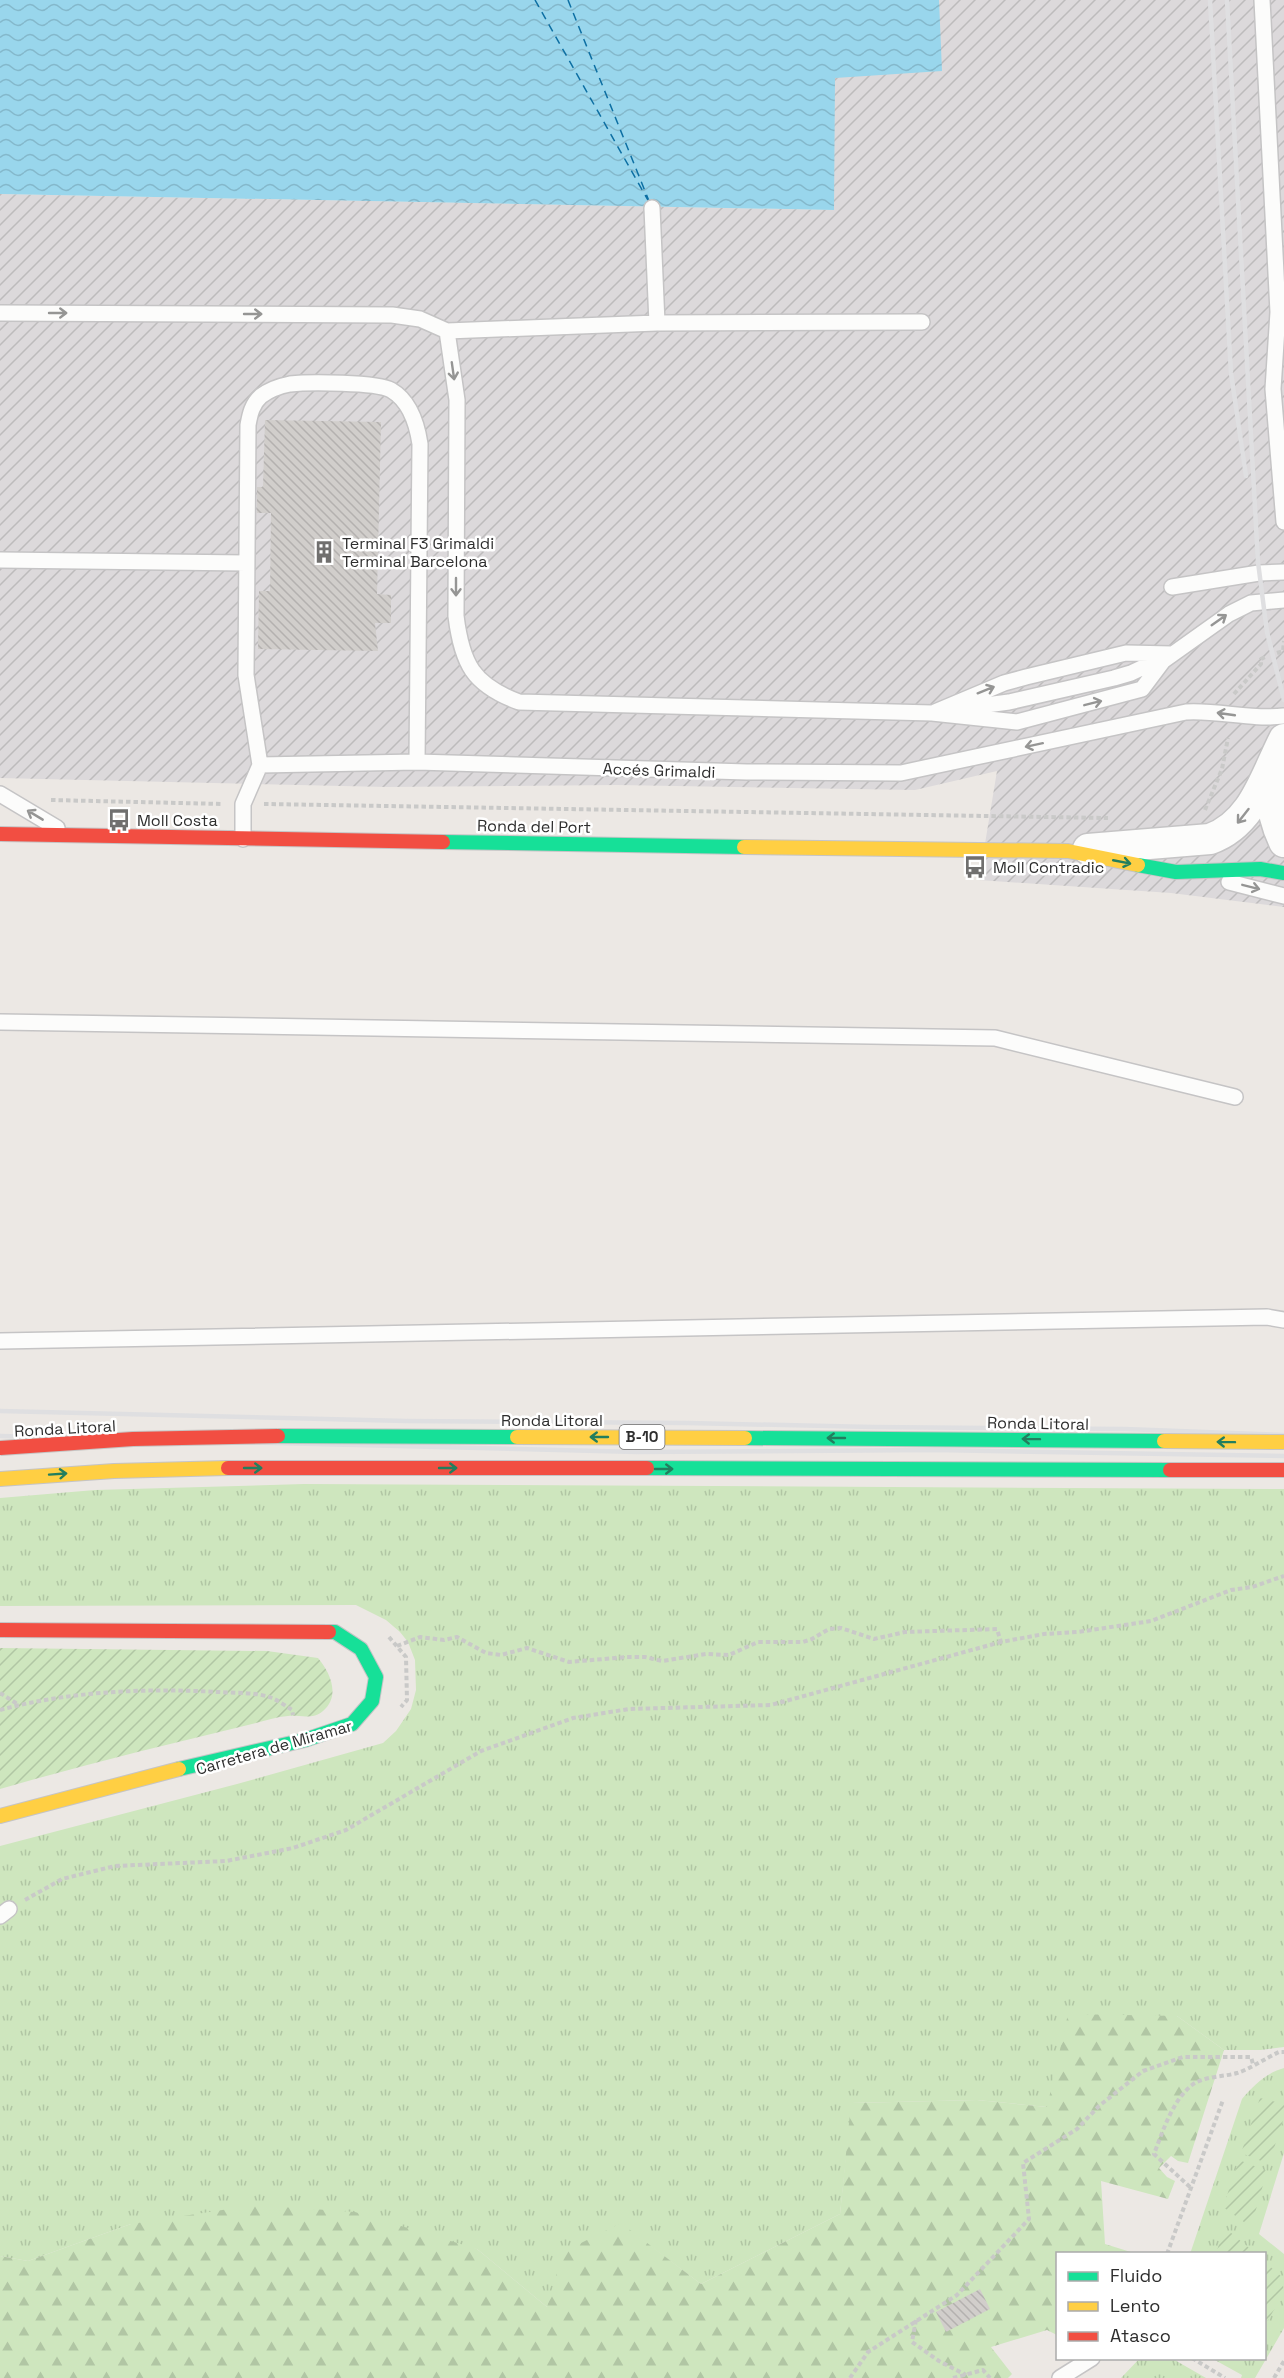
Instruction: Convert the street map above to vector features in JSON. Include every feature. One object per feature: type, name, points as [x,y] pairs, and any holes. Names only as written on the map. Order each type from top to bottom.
[{"type":"main road","name":"Ronda del Port","points":[[0,834],[1068,851],[1176,872],[1260,868],[1284,873]]},
{"type":"main road","name":"Ronda Litoral","points":[[0,1449],[198,1438],[317,1437],[916,1438],[1284,1442]]},
{"type":"main road","name":"B-10","points":[[0,1479],[114,1471],[251,1467],[1284,1470]]},
{"type":"main road","name":"Carretera de Miramar","points":[[0,1630],[335,1632],[361,1649],[376,1677],[372,1701],[352,1724],[305,1740],[156,1774],[0,1816]]},
{"type":"street","points":[[1282,742],[1273,777],[1272,796],[1273,814],[1284,842]]},
{"type":"street","points":[[1068,851],[1210,839],[1222,835],[1233,828],[1247,813],[1282,742]]},
{"type":"lane","points":[[1262,0],[1278,312],[1273,389],[1284,522]]},
{"type":"lane","points":[[652,208],[657,323]]},
{"type":"lane","points":[[1278,312],[1284,336]]},
{"type":"lane","points":[[0,313],[392,315],[420,319],[447,331],[657,323],[922,322]]},
{"type":"lane","points":[[447,331],[457,400],[456,616],[460,647],[473,673],[495,693],[519,702],[932,713],[1017,722],[1135,692],[1149,683],[1157,667],[1172,654],[1240,607],[1263,600],[1284,600]]},
{"type":"lane","points":[[243,839],[243,804],[260,765],[246,675],[248,425],[250,411],[260,397],[276,388],[291,384],[374,385],[391,390],[406,404],[417,423],[420,444],[417,762]]},
{"type":"lane","points":[[0,560],[246,563]]},
{"type":"lane","points":[[1172,586],[1236,576],[1284,572]]},
{"type":"lane","points":[[932,713],[1004,683],[1126,653],[1172,654]]},
{"type":"lane","name":"Accés Grimaldi","points":[[260,765],[417,762],[747,772],[901,773],[1186,712],[1208,711],[1268,718],[1284,716]]},
{"type":"lane","points":[[0,794],[70,836]]},
{"type":"lane","points":[[1176,872],[1284,896]]},
{"type":"lane","points":[[0,1022],[995,1038],[1235,1097]]},
{"type":"lane","points":[[0,1341],[1268,1317],[1284,1320]]},
{"type":"lane","points":[[1060,2378],[1089,2360]]},
{"type":"path","points":[[1277,653],[1282,651],[1284,642]]},
{"type":"path","points":[[1234,695],[1261,664],[1261,659],[1265,657]]},
{"type":"path","points":[[1205,810],[1222,769],[1228,738]]},
{"type":"path","points":[[52,800],[217,804]]},
{"type":"path","name":"Ronda del Port","points":[[261,804],[1043,817]]},
{"type":"path","points":[[4,1913],[62,1879],[115,1866],[226,1861],[253,1857],[293,1848],[346,1830],[482,1750],[573,1718],[629,1709],[744,1708],[771,1705],[1001,1642],[1044,1634],[1078,1632],[1151,1621],[1231,1590],[1252,1587],[1284,1576]]},
{"type":"path","points":[[382,1628],[406,1657],[407,1700],[399,1709]]},
{"type":"path","points":[[397,1646],[420,1637],[444,1640],[456,1637],[486,1653],[501,1655],[527,1648],[569,1662],[627,1657],[645,1657],[662,1661],[706,1654],[729,1655],[758,1642],[803,1642],[812,1640],[829,1629],[841,1628],[874,1639],[905,1632],[997,1629],[1001,1642]]},
{"type":"path","points":[[0,1710],[79,1696],[162,1689],[234,1693],[272,1698],[292,1710],[294,1719]]},
{"type":"path","points":[[0,1694],[19,1705]]},
{"type":"path","points":[[1190,2187],[1155,2154],[1167,2121],[1179,2100],[1193,2084],[1217,2076],[1238,2073],[1253,2064],[1284,2052]]},
{"type":"path","points":[[850,2378],[868,2352],[916,2319],[957,2295],[1029,2219],[1023,2163],[1077,2128],[1099,2106],[1143,2071],[1183,2057],[1251,2057],[1253,2064]]},
{"type":"path","points":[[1167,2252],[1223,2100]]},
{"type":"path","points":[[916,2319],[912,2342],[939,2361],[966,2375]]},
{"type":"path","points":[[1195,2360],[1225,2378]]},
{"type":"path","points":[[1274,2378],[1284,2361]]},
{"type":"path","points":[[953,2378],[983,2370],[990,2378]]},
{"type":"shaded area","points":[[904,0],[1284,0],[1284,907],[1171,893],[979,880],[997,771],[915,790],[617,785],[387,787],[0,778],[0,194],[834,210],[834,78]]},
{"type":"green space","points":[[304,1484],[1284,1489],[1284,2047],[1261,2050],[1224,2050],[1177,2016],[1047,2107],[977,2100],[852,2103],[840,2214],[701,2284],[621,2224],[547,2307],[477,2249],[131,2224],[28,2261],[0,2256],[0,1846],[383,1743],[396,1731],[411,1709],[416,1690],[415,1660],[408,1642],[386,1620],[356,1605],[0,1606],[0,1498],[95,1490]]},
{"type":"green space","points":[[0,1648],[267,1651],[318,1658],[330,1677],[332,1698],[319,1714],[306,1717],[273,1718],[0,1789]]},
{"type":"green space","points":[[1068,2014],[1177,2016],[1224,2050],[1188,2163],[1178,2161],[1171,2156],[1159,2168],[1167,2177],[1175,2181],[1168,2199],[1101,2181],[1105,2244],[1131,2252],[1056,2252],[1056,2334],[1047,2330],[991,2347],[1012,2374],[1008,2378],[0,2378],[0,2256],[28,2261],[131,2224],[255,2205],[355,2212],[477,2249],[547,2307],[563,2252],[621,2223],[701,2284],[840,2214],[851,2103],[977,2100],[1047,2107]]},
{"type":"green space","points":[[1284,2068],[1284,2153],[1259,2234],[1284,2254],[1284,2328],[1266,2359],[1266,2252],[1191,2252],[1242,2099],[1261,2080]]},
{"type":"green space","points":[[1260,2098],[1284,2104],[1284,2117],[1269,2164],[1241,2153]]},
{"type":"green space","points":[[1239,2160],[1267,2171],[1251,2227],[1223,2207]]},
{"type":"green space","points":[[1230,2232],[1254,2252],[1216,2252],[1222,2236]]},
{"type":"green space","points":[[1266,2263],[1282,2277],[1284,2293],[1266,2323]]},
{"type":"green space","points":[[1138,2360],[1175,2360],[1206,2378],[1121,2378]]},
{"type":"green space","points":[[1215,2360],[1265,2360],[1255,2378],[1241,2378],[1242,2375]]},
{"type":"water","points":[[0,0],[939,0],[942,71],[835,78],[834,210],[0,194]]},
{"type":"building","name":"Terminal F3 Grimaldi Terminal Barcelona","points":[[265,420],[381,422],[377,594],[391,595],[391,623],[375,623],[378,651],[258,649],[259,591],[270,591],[271,513],[257,513],[257,487],[263,487]]},
{"type":"building","points":[[980,2289],[990,2309],[946,2332],[936,2312]]},
{"type":"ferry route","points":[[535,0],[649,202]]},
{"type":"ferry route","points":[[568,0],[649,201]]},
{"type":"railway","points":[[1210,0],[1231,373],[1246,476]]},
{"type":"railway","points":[[1227,0],[1258,562],[1267,632],[1284,700]]},
{"type":"railway","points":[[0,1411],[406,1421],[1125,1429],[1284,1435]]},
{"type":"railway","points":[[0,1436],[637,1452],[935,1450],[1284,1456]]},
{"type":"traffic: fast","points":[[443,842],[744,847]]},
{"type":"traffic: fast","points":[[1138,865],[1176,872],[1260,869],[1284,873]]},
{"type":"traffic: fast","points":[[278,1436],[517,1437]]},
{"type":"traffic: fast","points":[[745,1438],[1164,1441]]},
{"type":"traffic: fast","points":[[647,1468],[1170,1470]]},
{"type":"traffic: fast","points":[[179,1769],[305,1740],[352,1724],[372,1701],[376,1677],[361,1649],[335,1632],[329,1632]]},
{"type":"traffic: slow","points":[[744,847],[1068,851],[1138,865]]},
{"type":"traffic: slow","points":[[517,1437],[745,1438]]},
{"type":"traffic: slow","points":[[1164,1441],[1284,1442]]},
{"type":"traffic: slow","points":[[0,1479],[114,1471],[228,1468]]},
{"type":"traffic: slow","points":[[0,1816],[179,1769]]},
{"type":"traffic: jam","points":[[0,834],[443,842]]},
{"type":"traffic: jam","points":[[0,1448],[133,1439],[278,1436]]},
{"type":"traffic: jam","points":[[228,1468],[647,1468]]},
{"type":"traffic: jam","points":[[1170,1470],[1284,1470]]},
{"type":"traffic: jam","points":[[0,1630],[329,1632]]},
{"type":"place","name":"Terminal F3 Grimaldi Terminal Barcelona","points":[[324,552]]},
{"type":"place","name":"Moll Costa","points":[[119,820]]},
{"type":"place","name":"Moll Contradic","points":[[975,867]]}]
